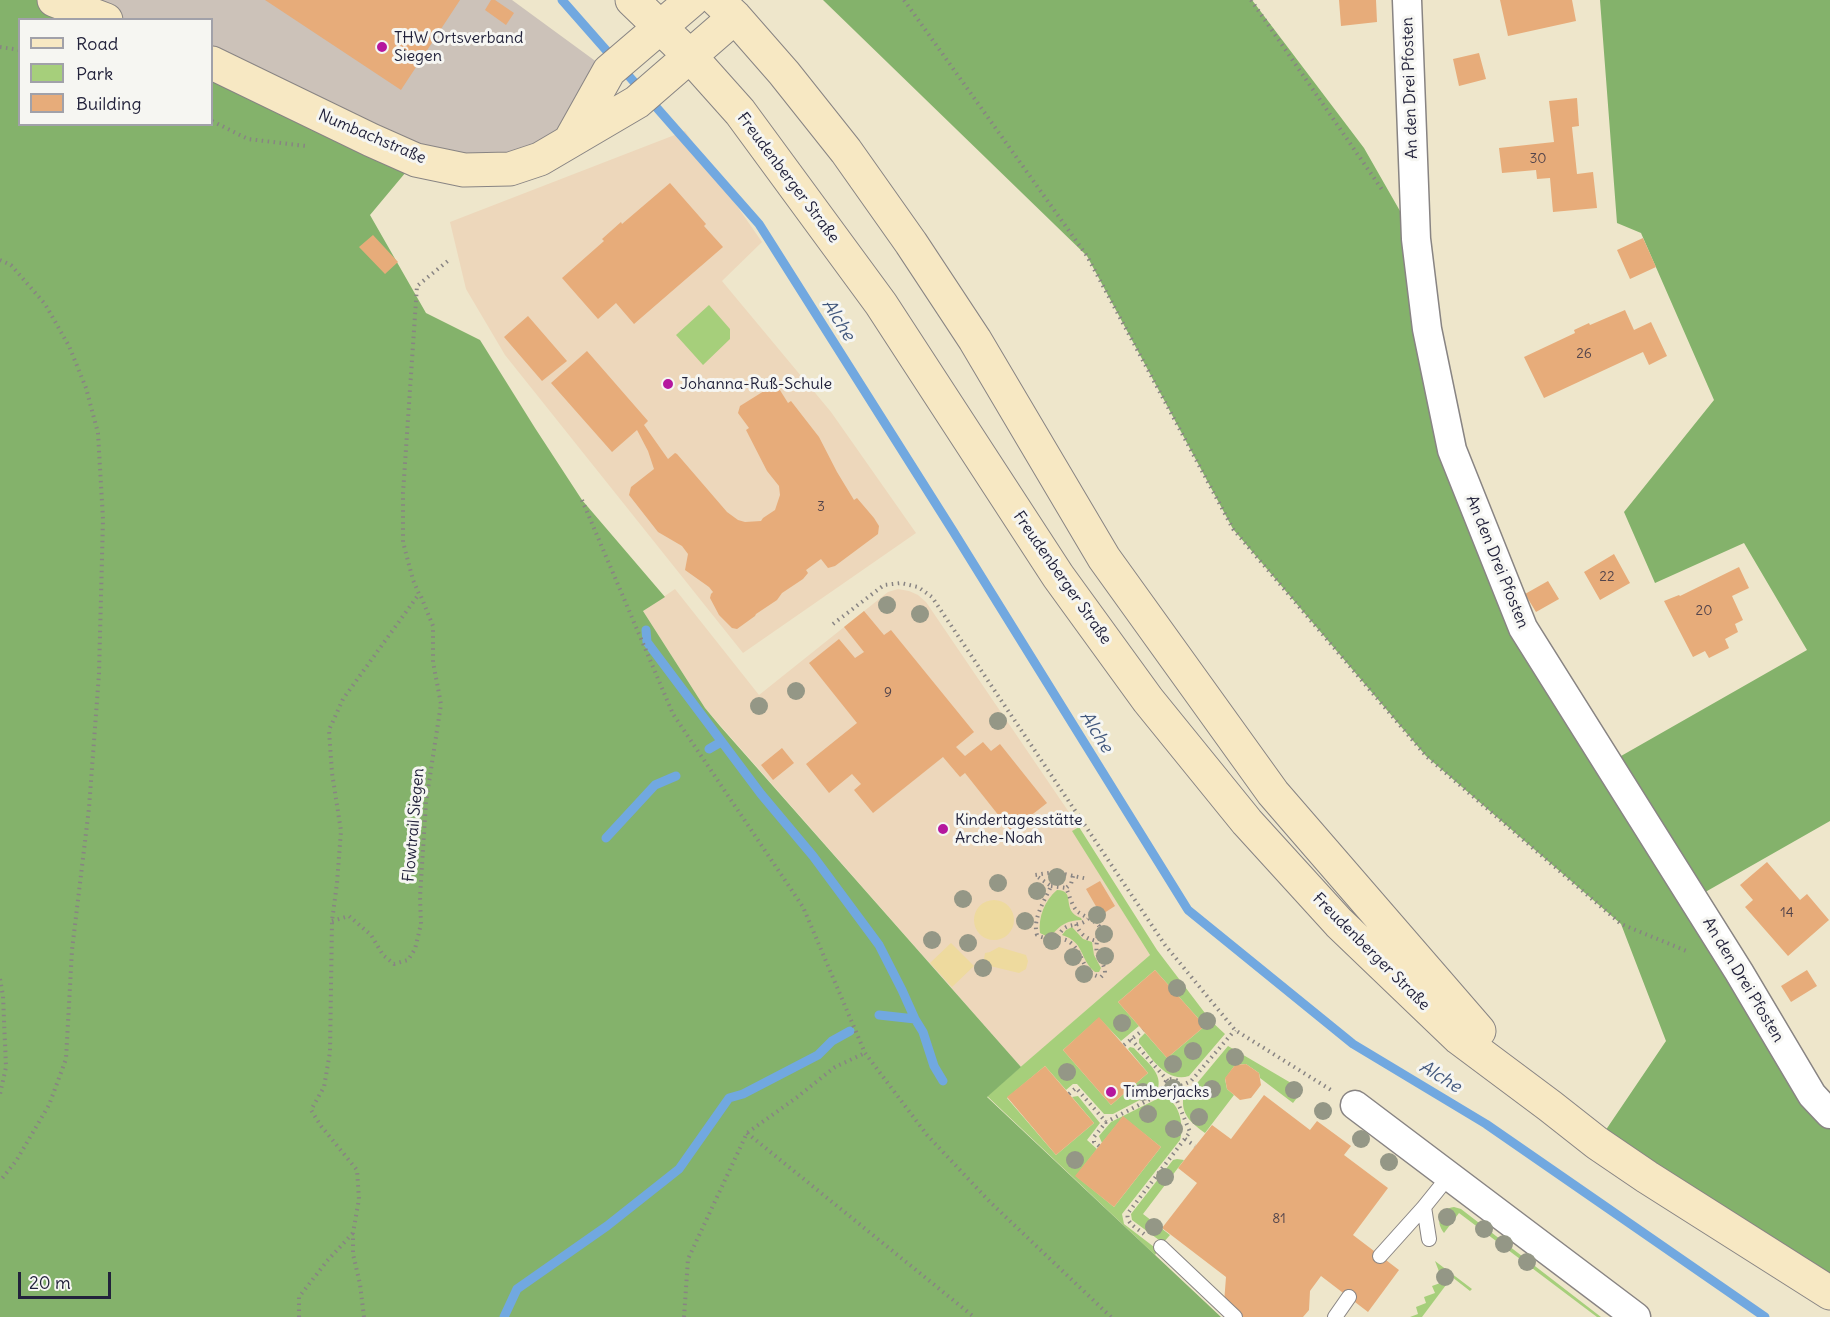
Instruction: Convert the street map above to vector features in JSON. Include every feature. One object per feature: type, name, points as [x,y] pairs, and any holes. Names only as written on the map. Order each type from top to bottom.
[{"type":"main road","points":[[54,0],[101,18]]},
{"type":"main road","name":"Freudenberger Straße","points":[[632,0],[690,56],[740,112],[881,304],[1058,576],[1149,700],[1247,822],[1339,923],[1459,1038],[1597,1143],[1830,1293]]},
{"type":"main road","name":"Numbachstraße","points":[[572,139],[609,71],[692,0]]},
{"type":"main road","name":"Freudenberger Straße","points":[[726,9],[784,73],[846,151],[911,243],[975,340],[1104,558],[1273,793],[1475,1027],[1550,1106]]},
{"type":"main road","name":"Numbachstraße","points":[[213,63],[416,160],[464,170],[510,169],[540,159],[637,102],[690,56],[726,9]]},
{"type":"street","name":"An den Drei Pfosten","points":[[1407,0],[1416,239],[1427,329],[1452,450],[1523,628],[1739,972],[1812,1095],[1830,1114]]},
{"type":"street","points":[[1355,1105],[1636,1317]]},
{"type":"lane","points":[[1380,1256],[1449,1176]]},
{"type":"lane","points":[[1424,1207],[1429,1239]]},
{"type":"lane","points":[[1161,1247],[1235,1317]]},
{"type":"lane","points":[[1335,1317],[1349,1297]]},
{"type":"path","points":[[904,0],[1087,256],[1233,529],[1426,756],[1621,924],[1739,972]]},
{"type":"path","points":[[1251,0],[1383,191]]},
{"type":"path","points":[[0,47],[18,50]]},
{"type":"path","points":[[0,260],[11,265],[45,304],[69,345],[86,388],[98,433],[103,519],[99,674],[89,808],[72,950],[66,1059],[49,1105],[16,1161],[0,1181]]},
{"type":"path","name":"Flowtrail Siegen","points":[[332,921],[349,916],[371,935],[383,955],[394,964],[408,960],[415,949],[421,924],[420,897],[426,802],[441,704],[433,662],[433,626],[413,580],[404,542],[404,494],[417,286],[449,260]]},
{"type":"path","points":[[582,500],[673,714],[803,907],[864,1053],[927,1135],[990,1202],[1111,1317]]},
{"type":"path","points":[[833,624],[884,585],[901,583],[918,587],[932,597],[1165,945],[1235,1030],[1355,1105]]},
{"type":"path","points":[[363,1317],[360,1284],[353,1254],[353,1233],[359,1199],[357,1170],[311,1110],[324,1087],[330,1052],[332,921],[341,831],[332,773],[329,730],[343,699],[419,594]]},
{"type":"path","points":[[1073,876],[1071,884],[1066,888],[1051,886],[1035,875],[1055,872],[1088,879]]},
{"type":"path","points":[[1051,886],[1040,910],[1035,928],[1037,935],[1044,938],[1065,939],[1077,949],[1088,971],[1094,976],[1101,977],[1105,973],[1105,966],[1096,950],[1100,926],[1072,905],[1072,899],[1066,888]]},
{"type":"path","points":[[1058,937],[1065,927],[1070,924],[1083,923],[1088,919]]},
{"type":"path","points":[[1076,924],[1082,934],[1096,941]]},
{"type":"path","points":[[0,979],[3,996],[6,1067],[0,1094]]},
{"type":"path","points":[[1124,1045],[1143,1030]]},
{"type":"path","points":[[1181,1086],[1191,1081],[1235,1030]]},
{"type":"path","points":[[1131,1039],[1168,1080],[1176,1080],[1181,1086],[1181,1091],[1175,1096],[1170,1097],[1164,1092]]},
{"type":"path","points":[[684,1317],[688,1259],[747,1133],[835,1067],[864,1053]]},
{"type":"path","points":[[1164,1092],[1168,1080]]},
{"type":"path","points":[[1069,1094],[1076,1088],[1106,1122]]},
{"type":"path","points":[[1099,1146],[1094,1142],[1094,1137],[1106,1122],[1164,1092]]},
{"type":"path","points":[[1161,1247],[1128,1222],[1126,1217],[1190,1132],[1175,1096]]},
{"type":"path","points":[[747,1133],[974,1317]]},
{"type":"path","points":[[1185,1139],[1195,1146]]},
{"type":"path","points":[[299,1317],[299,1297],[327,1261],[353,1233]]},
{"type":"shaded area","points":[[54,0],[512,0],[609,71],[571,139],[464,170],[213,63],[213,18],[103,18]]},
{"type":"shaded area","name":"Johanna-Ruß-Schule","points":[[685,131],[762,242],[722,281],[831,412],[916,533],[743,653],[505,355],[466,289],[450,222]]},
{"type":"shaded area","name":"Kindertagesstätte Arche-Noah","points":[[675,589],[759,695],[888,592],[898,589],[918,595],[926,602],[1079,827],[1073,831],[1150,955],[1021,1067],[705,708],[643,611]]},
{"type":"green space","points":[[0,0],[54,0],[103,18],[18,18],[18,126],[213,126],[213,63],[416,160],[370,215],[426,313],[480,340],[582,500],[665,597],[643,611],[705,708],[1021,1067],[987,1097],[1221,1317],[0,1317]]},
{"type":"green space","points":[[823,0],[1252,0],[1364,148],[1416,239],[1427,329],[1523,628],[1607,764],[1807,650],[1744,543],[1655,583],[1624,512],[1714,400],[1641,233],[1617,223],[1600,0],[1830,0],[1830,821],[1693,899],[1830,1114],[1830,1293],[1597,1143],[1666,1041],[1621,924],[1426,756],[1233,529],[1087,256]]},
{"type":"green space","points":[[709,305],[730,329],[730,339],[703,365],[676,335]]},
{"type":"green space","points":[[1079,827],[1157,950],[1211,1021],[1225,1034],[1189,1076],[1173,1076],[1160,1068],[1139,1043],[1139,1039],[1145,1033],[1167,1058],[1205,1026],[1155,970],[1118,1002],[1139,1026],[1121,1041],[1099,1018],[1063,1050],[1111,1105],[1148,1073],[1128,1049],[1130,1047],[1148,1062],[1156,1073],[1159,1084],[1157,1091],[1113,1114],[1104,1114],[1077,1084],[1073,1084],[1066,1090],[1045,1066],[1007,1098],[1056,1155],[1094,1123],[1072,1097],[1078,1096],[1100,1123],[1087,1140],[1097,1149],[1076,1176],[1114,1207],[1161,1147],[1123,1117],[1102,1143],[1099,1136],[1111,1122],[1159,1098],[1171,1101],[1181,1119],[1180,1140],[1122,1214],[1124,1224],[1158,1250],[1155,1255],[987,1096],[1150,955],[1072,831]]},
{"type":"green space","points":[[1057,890],[1066,893],[1071,911],[1082,920],[1065,924],[1052,935],[1046,936],[1040,933],[1041,915],[1049,899]]},
{"type":"green space","points":[[1072,927],[1083,939],[1092,942],[1094,955],[1101,968],[1099,972],[1095,972],[1086,962],[1075,942],[1062,935]]},
{"type":"green space","points":[[1228,1046],[1303,1090],[1293,1103],[1260,1078],[1259,1073],[1246,1064],[1235,1065],[1225,1079],[1227,1089],[1234,1095],[1205,1133],[1186,1115],[1183,1100]]},
{"type":"green space","points":[[1173,1160],[1184,1160],[1143,1214],[1170,1235],[1163,1243],[1132,1220],[1131,1214]]},
{"type":"green space","points":[[1454,1207],[1461,1209],[1601,1317],[1597,1317],[1459,1213],[1444,1233],[1441,1229],[1440,1216],[1445,1210]]},
{"type":"green space","points":[[1435,1261],[1472,1289],[1470,1291],[1452,1277],[1422,1317],[1410,1317],[1418,1314],[1416,1307],[1426,1303],[1424,1297],[1435,1293],[1432,1286],[1443,1282]]},
{"type":"sand","points":[[994,900],[1008,906],[1014,920],[1008,934],[994,940],[980,934],[974,920],[980,906]]},
{"type":"sand","points":[[951,943],[974,966],[952,987],[930,963]]},
{"type":"sand","points":[[999,947],[1026,955],[1028,961],[1026,969],[1019,973],[990,966],[984,959],[985,953]]},
{"type":"building","name":"THW Ortsverband Siegen","points":[[265,0],[460,0],[401,90]]},
{"type":"building","points":[[491,0],[495,0],[514,13],[506,25],[485,10]]},
{"type":"building","points":[[1339,0],[1376,0],[1377,22],[1341,26]]},
{"type":"building","points":[[1500,0],[1572,0],[1576,21],[1508,36]]},
{"type":"building","points":[[1479,53],[1486,79],[1459,86],[1453,59]]},
{"type":"building","points":[[1577,98],[1579,126],[1572,127],[1577,174],[1593,172],[1597,208],[1553,212],[1550,178],[1537,179],[1536,170],[1502,173],[1499,148],[1554,142],[1549,101]]},
{"type":"building","points":[[670,183],[723,247],[634,324],[616,303],[598,319],[562,278],[604,241],[602,239],[621,222],[622,224]]},
{"type":"building","points":[[373,235],[398,262],[385,274],[359,247]]},
{"type":"building","points":[[1643,238],[1656,267],[1630,279],[1617,250]]},
{"type":"building","points":[[1625,310],[1634,330],[1651,322],[1667,356],[1649,365],[1643,352],[1544,398],[1524,357],[1575,333],[1574,330],[1589,323],[1590,325]]},
{"type":"building","points":[[528,316],[567,361],[542,381],[504,337]]},
{"type":"building","points":[[587,351],[648,421],[644,425],[668,459],[675,453],[677,454],[727,512],[745,522],[761,521],[775,510],[780,495],[779,486],[767,471],[746,430],[749,428],[738,413],[740,406],[772,386],[778,387],[788,403],[791,401],[819,437],[854,500],[857,498],[879,526],[878,534],[835,566],[828,568],[821,559],[806,570],[808,573],[803,579],[782,593],[777,600],[737,629],[732,628],[719,615],[710,598],[713,592],[709,587],[685,570],[688,554],[682,546],[658,532],[629,495],[631,487],[654,469],[637,430],[612,452],[551,383]]},
{"type":"building","points":[[1614,554],[1630,583],[1600,600],[1584,572]]},
{"type":"building","points":[[1739,567],[1749,588],[1732,596],[1743,620],[1735,624],[1738,632],[1725,639],[1729,648],[1709,658],[1705,651],[1693,657],[1664,601],[1680,596]]},
{"type":"building","points":[[1548,581],[1559,599],[1536,612],[1525,594]]},
{"type":"building","points":[[864,611],[884,635],[891,630],[974,732],[956,747],[965,756],[983,742],[991,751],[1000,744],[1047,803],[1011,831],[965,773],[960,777],[943,757],[873,813],[854,790],[861,784],[852,774],[829,793],[806,764],[857,723],[809,663],[839,639],[855,658],[864,652],[844,627]]},
{"type":"building","points":[[782,748],[794,763],[773,780],[761,765]]},
{"type":"building","points":[[1767,862],[1800,900],[1807,894],[1829,920],[1788,956],[1745,907],[1753,900],[1740,885]]},
{"type":"building","points":[[1100,881],[1115,906],[1101,915],[1086,889]]},
{"type":"building","points":[[1155,970],[1205,1026],[1167,1058],[1118,1002]]},
{"type":"building","points":[[1807,970],[1817,986],[1791,1002],[1781,986]]},
{"type":"building","points":[[1099,1017],[1148,1073],[1111,1105],[1063,1050]]},
{"type":"building","points":[[1246,1064],[1259,1073],[1261,1085],[1251,1098],[1240,1100],[1227,1089],[1225,1078],[1235,1065]]},
{"type":"building","points":[[1045,1066],[1094,1123],[1056,1155],[1007,1097]]},
{"type":"building","points":[[1264,1095],[1310,1130],[1317,1121],[1351,1146],[1344,1155],[1388,1188],[1353,1235],[1399,1270],[1368,1312],[1321,1276],[1310,1291],[1309,1310],[1303,1317],[1243,1317],[1224,1303],[1226,1277],[1162,1228],[1197,1183],[1178,1168],[1212,1125],[1231,1139]]},
{"type":"building","points":[[1123,1116],[1161,1147],[1114,1207],[1075,1176]]},
{"type":"waterway","name":"Alche","points":[[562,0],[759,224],[1188,910],[1353,1044],[1486,1124],[1765,1317]]},
{"type":"waterway","points":[[646,630],[647,642],[761,794],[813,856],[879,945],[923,1032],[934,1066],[943,1081]]},
{"type":"waterway","points":[[709,749],[721,742]]},
{"type":"waterway","points":[[606,838],[655,785],[676,776]]},
{"type":"waterway","points":[[879,1015],[915,1019]]},
{"type":"waterway","points":[[504,1317],[517,1289],[607,1226],[679,1169],[729,1098],[743,1094],[818,1055],[832,1041],[850,1031]]},
{"type":"place","name":"THW Ortsverband Siegen","points":[[382,47]]},
{"type":"place","name":"Johanna-Ruß-Schule","points":[[668,384]]},
{"type":"place","name":"Kindertagesstätte Arche-Noah","points":[[943,829]]},
{"type":"place","name":"Timberjacks","points":[[1111,1092]]}]
